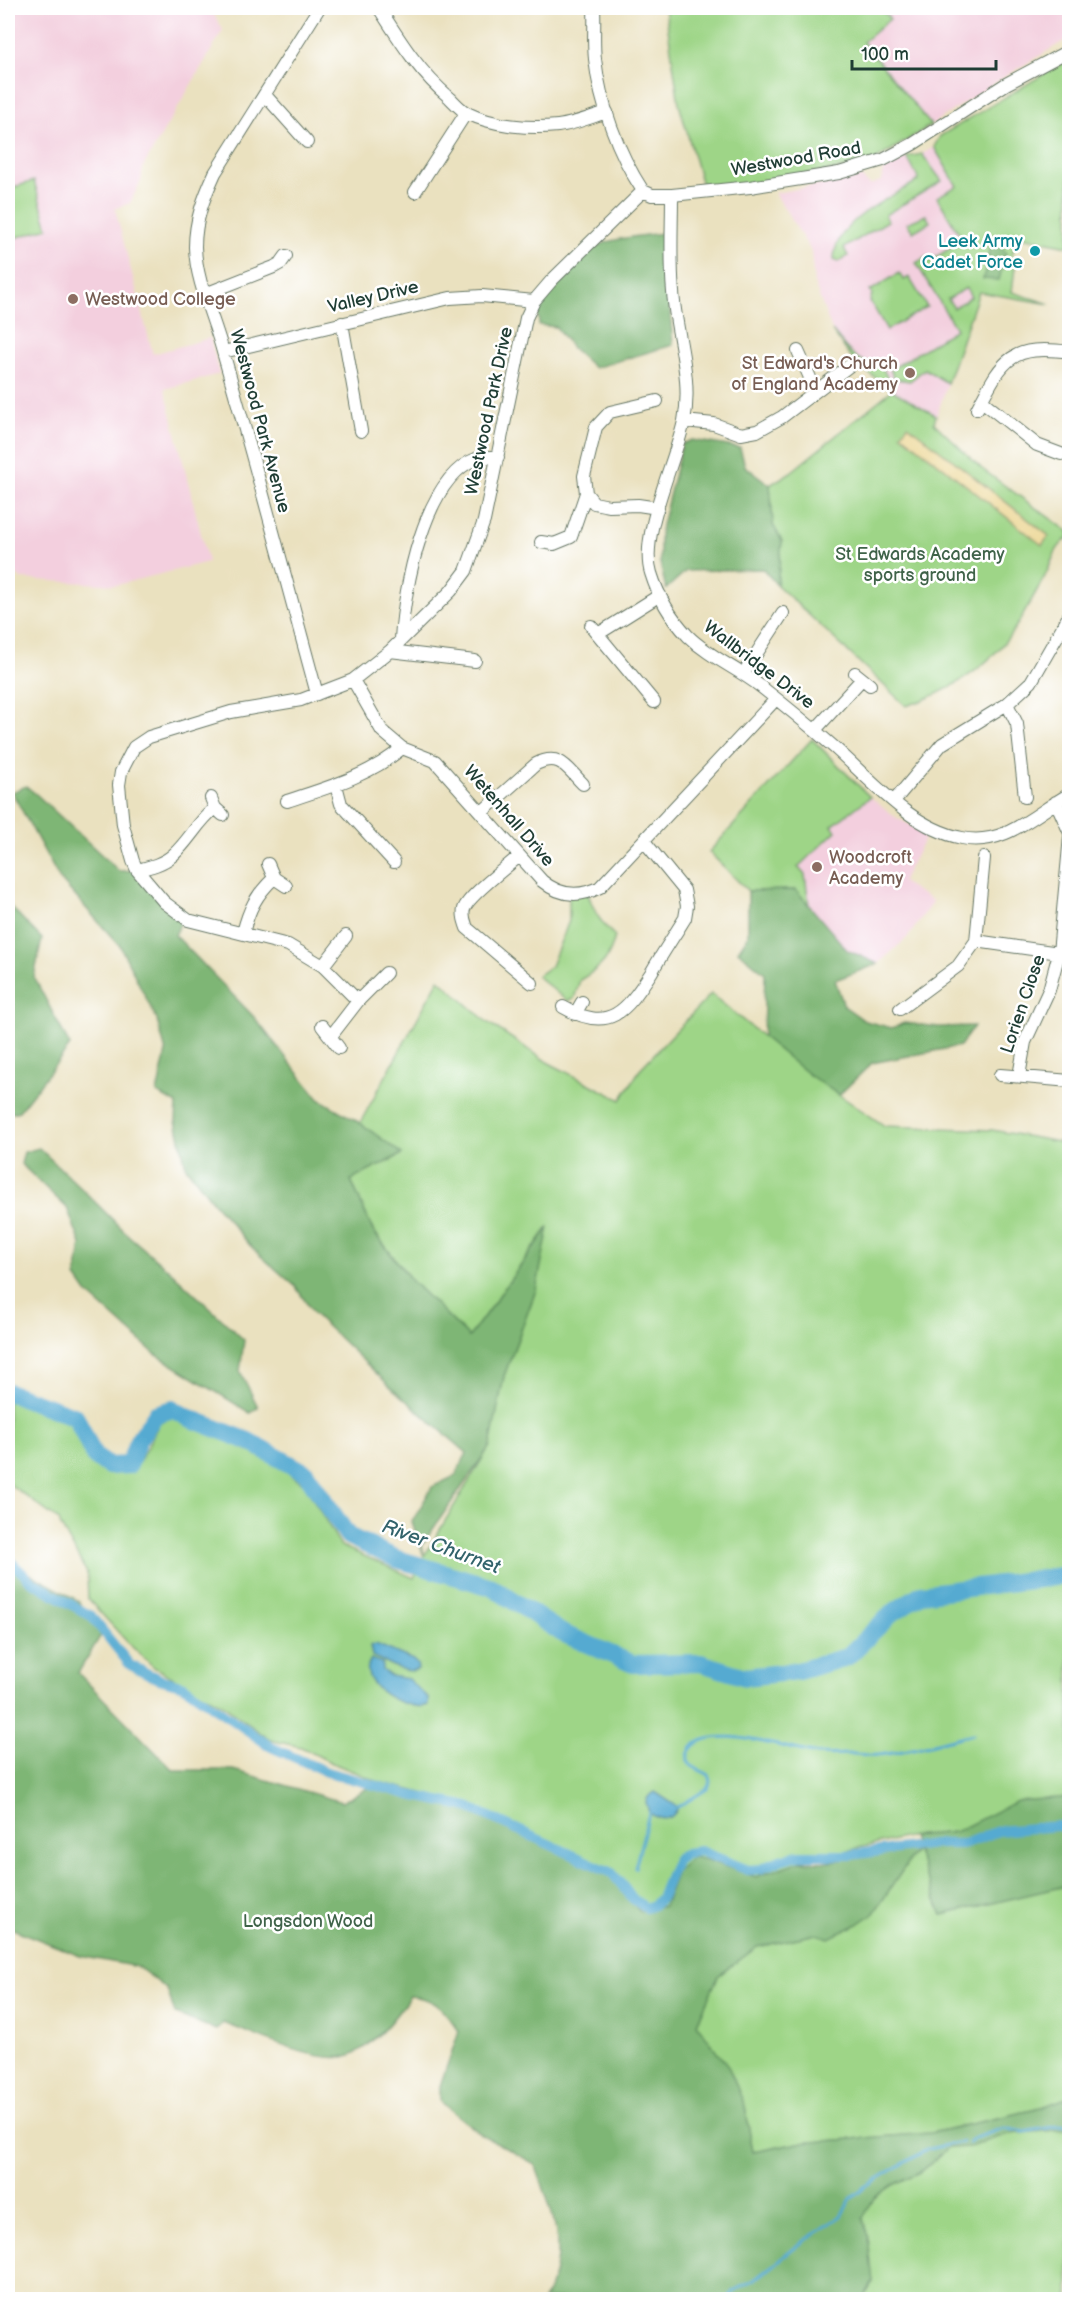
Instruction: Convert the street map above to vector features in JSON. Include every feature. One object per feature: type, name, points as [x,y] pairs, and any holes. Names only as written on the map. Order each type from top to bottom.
[{"type":"street","name":"Westwood Park Avenue","points":[[317,694],[224,352],[196,261],[195,244],[201,202],[215,173],[320,8]]},
{"type":"street","points":[[379,8],[410,56],[442,92],[466,113],[512,125],[541,127],[560,126],[607,112]]},
{"type":"street","points":[[594,8],[595,57],[607,112],[626,162],[643,190]]},
{"type":"street","name":"Westwood Road","points":[[643,190],[652,195],[672,195],[750,187],[828,174],[883,160],[914,144],[1006,84],[1070,50]]},
{"type":"street","points":[[265,95],[307,142]]},
{"type":"street","points":[[415,192],[466,113]]},
{"type":"street","name":"Westwood Park Drive","points":[[358,1001],[323,966],[288,945],[188,920],[164,902],[137,870],[129,849],[123,825],[119,785],[127,758],[134,747],[149,737],[231,712],[301,700],[353,680],[390,651],[451,591],[466,571],[484,521],[526,318],[534,301],[552,280],[643,190]]},
{"type":"street","name":"Wallbridge Drive","points":[[672,195],[673,292],[686,372],[687,401],[684,421],[647,554],[650,572],[667,610],[691,638],[743,674],[815,730],[894,801],[924,823],[943,833],[981,840],[999,837],[1019,827],[1070,794]]},
{"type":"street","points":[[205,294],[274,267],[286,256]]},
{"type":"street","name":"Valley Drive","points":[[224,352],[450,298],[482,296],[534,301]]},
{"type":"street","points":[[342,323],[362,431]]},
{"type":"street","points":[[1061,454],[1037,445],[980,405],[995,374],[1010,358],[1018,354],[1044,350],[1070,352]]},
{"type":"street","points":[[798,351],[816,391]]},
{"type":"street","points":[[684,421],[714,424],[733,432],[749,434],[767,426],[849,366]]},
{"type":"street","points":[[542,542],[554,544],[571,537],[586,493],[584,476],[596,427],[602,419],[610,412],[657,401]]},
{"type":"street","points":[[401,639],[402,614],[412,562],[437,500],[451,477],[464,465],[485,457],[498,457]]},
{"type":"street","points":[[586,493],[594,503],[609,506],[638,505],[658,508]]},
{"type":"street","points":[[654,702],[594,630],[660,595]]},
{"type":"street","points":[[743,674],[784,612]]},
{"type":"street","points":[[894,801],[942,744],[1007,704],[1031,682],[1070,614]]},
{"type":"street","points":[[390,651],[475,661]]},
{"type":"street","points":[[815,730],[862,679]]},
{"type":"street","name":"Wetenhall Drive","points":[[353,680],[382,731],[402,748],[435,761],[551,889],[572,895],[588,894],[600,887],[776,699]]},
{"type":"street","points":[[1007,704],[1017,724],[1025,797]]},
{"type":"street","points":[[287,801],[336,785],[373,768],[402,748]]},
{"type":"street","points":[[482,812],[536,764],[546,759],[560,761],[583,784]]},
{"type":"street","points":[[336,785],[341,804],[394,862]]},
{"type":"street","name":"Lorien Close","points":[[1019,1076],[1025,1042],[1049,990],[1059,953],[1070,835],[1056,802]]},
{"type":"street","points":[[137,870],[160,863],[172,856],[198,823],[217,807]]},
{"type":"street","points":[[563,1007],[575,1014],[598,1019],[612,1016],[626,1007],[634,999],[684,918],[687,906],[684,890],[644,842]]},
{"type":"street","points":[[519,856],[472,898],[464,908],[463,915],[467,928],[532,983]]},
{"type":"street","points":[[900,1009],[958,966],[976,941],[984,858]]},
{"type":"street","points":[[268,864],[274,878],[286,886]]},
{"type":"street","points":[[243,933],[254,899],[274,878]]},
{"type":"street","points":[[323,966],[345,936]]},
{"type":"street","points":[[976,941],[1059,953]]},
{"type":"street","points":[[331,1036],[358,1001],[386,973]]},
{"type":"street","points":[[575,1014],[582,1002]]},
{"type":"street","points":[[322,1026],[339,1048]]},
{"type":"street","points":[[1000,1075],[1070,1081]]},
{"type":"shaded area","name":"Westwood College","points":[[8,8],[210,8],[223,30],[143,167],[141,181],[130,203],[115,209],[153,354],[210,338],[219,374],[165,389],[208,562],[117,585],[21,579],[8,566]]},
{"type":"shaded area","points":[[880,8],[1056,8],[1069,17],[1069,38],[991,85],[931,125],[863,42],[889,19]]},
{"type":"shaded area","name":"St Edward's Church of England Academy","points":[[1069,59],[982,283],[934,423],[982,469],[1069,532],[1069,537],[1057,547],[1052,564],[1009,637],[990,659],[956,684],[927,699],[906,706],[777,585],[791,472],[892,390],[855,363],[832,330],[814,283],[811,251],[775,193],[861,177],[870,185],[881,181],[885,167],[912,155],[922,154],[934,147],[940,136]]},
{"type":"shaded area","name":"Woodcroft Academy","points":[[812,739],[870,797],[897,818],[927,834],[902,882],[933,901],[909,936],[878,964],[835,980],[709,852]]},
{"type":"green space","points":[[665,8],[880,8],[890,19],[863,42],[931,125],[869,164],[704,192],[679,104]]},
{"type":"green space","points":[[1069,59],[1069,246],[1016,236],[1011,262],[1015,267],[1012,292],[1050,304],[979,292],[947,383],[925,369],[910,381],[895,379],[890,370],[956,329],[916,263],[927,256],[930,261],[963,240],[937,197],[957,186],[934,147],[940,136]],"holes":[[[966,288],[971,297],[954,308],[948,299]]]},
{"type":"green space","points":[[922,154],[942,181],[885,215],[888,221],[844,248],[848,256],[838,262],[834,260],[836,246],[843,233],[853,222],[879,203],[919,180],[907,157]]},
{"type":"green space","points":[[34,181],[48,228],[8,240],[8,189]]},
{"type":"green space","points":[[926,215],[930,222],[913,232],[907,223]]},
{"type":"green space","points":[[663,233],[673,345],[594,368],[572,348],[556,327],[539,325],[538,311],[546,297],[569,267],[589,249],[616,240]]},
{"type":"green space","points":[[993,235],[1006,253],[999,280],[983,279]]},
{"type":"green space","points":[[899,273],[904,280],[909,277],[927,307],[887,330],[870,301],[872,294],[870,291]]},
{"type":"green space","name":"St Edwards Academy sports ground","points":[[832,331],[857,358],[869,363],[876,362],[882,367],[895,392],[936,415],[934,423],[982,469],[1069,532],[1069,537],[1056,551],[1044,578],[1013,631],[998,650],[975,671],[949,688],[906,706],[777,585],[782,541],[773,525],[770,485],[791,472],[892,390],[855,363]]},
{"type":"green space","points":[[692,440],[740,448],[745,466],[770,485],[773,525],[782,541],[777,585],[763,569],[686,571],[666,589],[660,563],[660,533],[682,444]]},
{"type":"green space","points":[[812,739],[870,797],[832,826],[836,831],[798,867],[805,875],[809,905],[796,890],[748,891],[709,852]]},
{"type":"green space","points":[[26,786],[119,871],[137,870],[183,917],[175,935],[253,1016],[319,1099],[360,1123],[402,1154],[351,1180],[373,1231],[412,1281],[469,1337],[549,1227],[536,1290],[504,1376],[490,1446],[422,1545],[424,1556],[412,1522],[432,1487],[455,1476],[467,1453],[394,1390],[313,1313],[296,1287],[254,1250],[186,1167],[176,1121],[177,1104],[157,1093],[166,1052],[157,1020],[120,946],[59,878],[12,792]]},
{"type":"green space","points":[[796,890],[847,950],[878,964],[835,980],[844,1006],[865,1021],[892,1028],[904,1023],[939,1027],[974,1026],[960,1046],[872,1063],[839,1095],[808,1074],[763,1037],[765,973],[738,951],[748,936],[748,891]]},
{"type":"green space","points":[[588,893],[598,917],[615,936],[607,957],[599,967],[580,980],[574,999],[567,1001],[537,976],[551,966],[569,921],[569,894]]},
{"type":"green space","points":[[8,904],[42,939],[34,977],[70,1046],[19,1111],[8,1114]]},
{"type":"green space","points":[[439,979],[487,1022],[549,1063],[621,1100],[641,1068],[711,994],[808,1074],[885,1126],[992,1130],[1069,1144],[1069,1814],[955,1832],[912,1836],[800,1861],[756,1877],[707,1860],[677,1871],[664,1906],[640,1912],[611,1876],[434,1796],[379,1782],[330,1762],[301,1747],[270,1740],[222,1704],[155,1668],[130,1645],[88,1599],[87,1573],[57,1519],[8,1483],[8,1399],[72,1420],[91,1462],[108,1474],[129,1471],[139,1462],[160,1422],[173,1417],[224,1438],[280,1467],[304,1484],[341,1546],[414,1578],[424,1556],[490,1446],[504,1376],[536,1290],[547,1229],[469,1337],[412,1281],[373,1230],[351,1180],[401,1155],[360,1123]]},
{"type":"green space","points":[[39,1148],[129,1236],[244,1340],[240,1371],[258,1407],[250,1413],[155,1354],[87,1293],[76,1277],[81,1244],[67,1208],[21,1164],[24,1152]]},
{"type":"green space","name":"Longsdon Wood","points":[[8,1564],[79,1601],[101,1635],[78,1673],[173,1770],[233,1770],[342,1802],[379,1782],[434,1796],[611,1876],[640,1912],[664,1906],[677,1871],[692,1857],[756,1877],[800,1861],[822,1862],[916,1850],[874,1913],[858,1924],[829,1938],[816,1934],[757,1947],[718,1976],[697,2024],[729,2068],[745,2106],[753,2152],[799,2143],[931,2133],[1037,2109],[1069,2097],[1069,2129],[1007,2134],[970,2147],[948,2148],[923,2170],[893,2185],[874,2198],[863,2218],[868,2237],[873,2282],[863,2299],[543,2299],[553,2278],[557,2248],[554,2220],[535,2164],[481,2134],[440,2102],[440,2086],[459,2031],[439,2006],[419,1997],[410,1996],[374,2039],[356,2052],[334,2058],[319,2056],[285,2047],[223,2023],[217,2030],[175,2014],[167,1989],[138,1967],[80,1956],[8,1927]]},
{"type":"green space","points":[[1069,1797],[1069,1885],[942,1915],[912,1836],[955,1832],[1017,1801]]},
{"type":"green space","points":[[916,1850],[942,1915],[1069,1885],[1069,2097],[1037,2109],[931,2133],[799,2143],[753,2152],[745,2106],[697,2024],[718,1976],[757,1947],[816,1934],[874,1913]]},
{"type":"green space","points":[[1069,2129],[1069,2299],[863,2299],[873,2282],[862,2218],[874,2198],[893,2185],[923,2170],[948,2148],[970,2147],[1007,2134]]},
{"type":"sand","points":[[908,425],[1049,536],[1042,545],[901,434]]},
{"type":"water","points":[[376,1644],[413,1660],[418,1669],[407,1671],[372,1656],[370,1646]]},
{"type":"water","points":[[371,1659],[382,1663],[382,1670],[391,1676],[408,1679],[428,1698],[428,1705],[409,1705],[386,1695],[377,1688],[370,1679],[368,1669]]},
{"type":"water","points":[[655,1792],[678,1807],[669,1818],[657,1817],[649,1813],[646,1802],[648,1797]]},
{"type":"waterway","name":"River Churnet","points":[[8,1392],[76,1417],[94,1456],[109,1466],[129,1465],[138,1440],[156,1414],[173,1409],[187,1417],[248,1441],[306,1473],[348,1536],[397,1559],[492,1587],[562,1633],[633,1664],[701,1663],[745,1677],[798,1671],[847,1657],[891,1614],[921,1594],[1070,1575]]},
{"type":"waterway","points":[[8,1559],[31,1581],[91,1616],[130,1665],[159,1679],[184,1686],[271,1747],[327,1772],[410,1795],[468,1807],[612,1873],[633,1899],[646,1908],[654,1905],[661,1898],[677,1859],[686,1853],[700,1851],[748,1870],[761,1869],[797,1855],[850,1855],[935,1844],[964,1844],[998,1831],[1070,1825]]},
{"type":"waterway","points":[[678,1807],[707,1789],[711,1781],[709,1775],[691,1765],[688,1759],[695,1744],[709,1738],[747,1739],[818,1754],[875,1755],[914,1749],[973,1734]]},
{"type":"waterway","points":[[635,1868],[649,1813]]},
{"type":"waterway","points":[[969,2143],[975,2138],[1004,2128],[1024,2132],[1070,2124]]},
{"type":"waterway","points":[[728,2300],[733,2291],[754,2280],[841,2216],[852,2197],[864,2187],[928,2149],[962,2142]]},
{"type":"place","name":"Leek Army Cadet Force","points":[[1035,251]]},
{"type":"place","name":"Westwood College","points":[[73,299]]},
{"type":"place","name":"St Edward's Church of England Academy","points":[[910,373]]},
{"type":"place","name":"Woodcroft Academy","points":[[817,867]]}]
